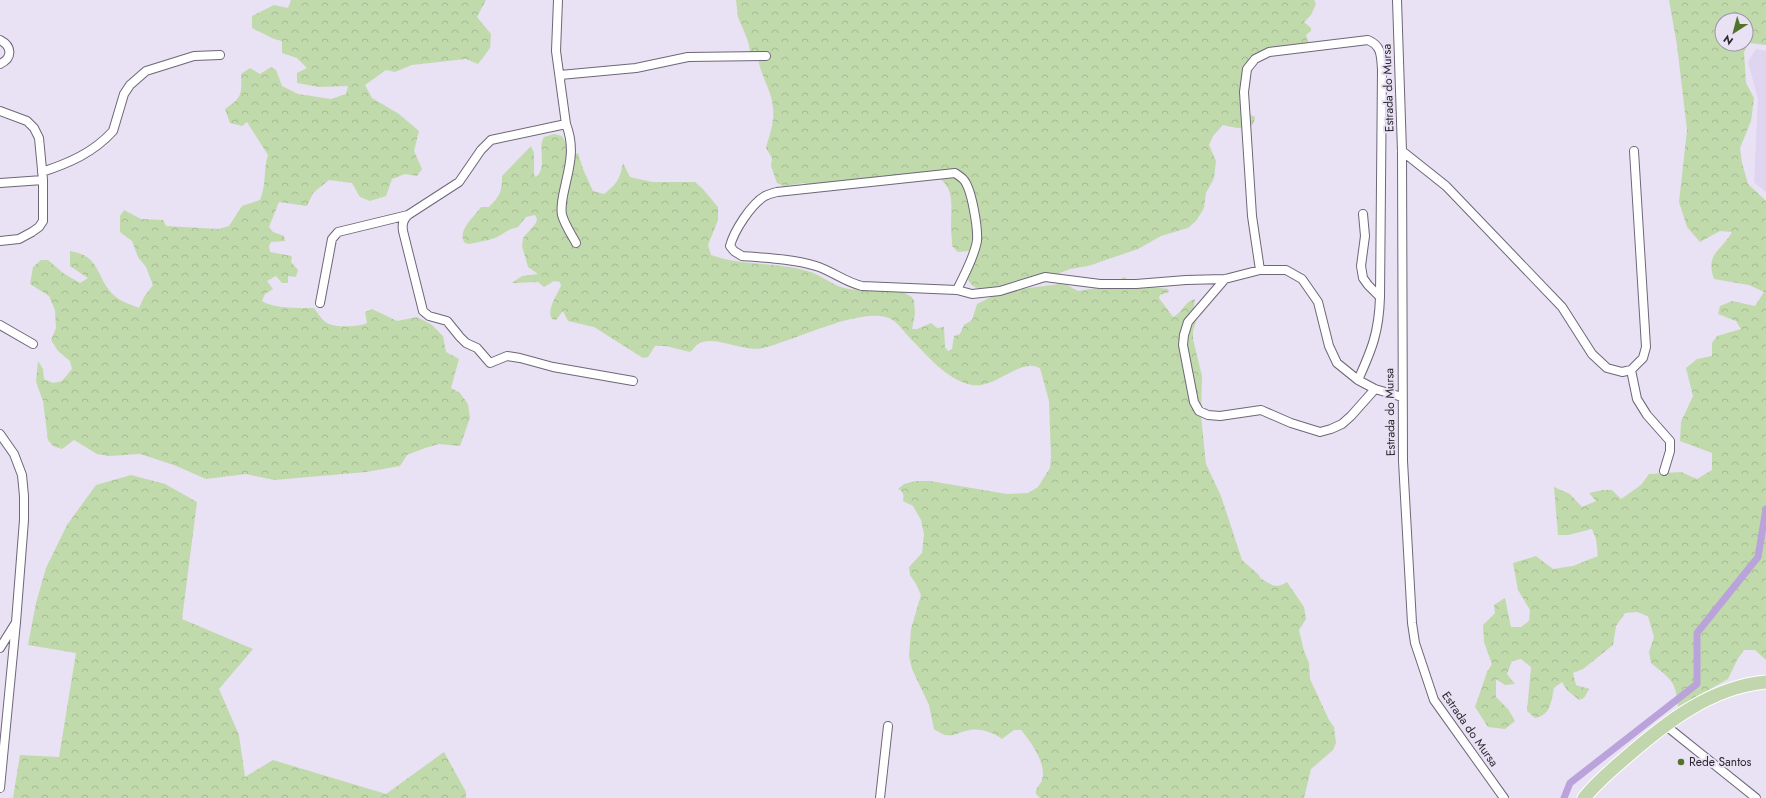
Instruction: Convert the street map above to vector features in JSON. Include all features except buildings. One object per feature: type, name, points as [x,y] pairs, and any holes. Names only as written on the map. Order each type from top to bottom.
[{"type":"main road","points":[[1584,798],[1595,784],[1665,725],[1696,705],[1716,695],[1738,687],[1766,682]]},
{"type":"street","points":[[558,0],[556,51],[566,124],[570,135],[572,151],[562,197],[562,214],[576,243]]},
{"type":"street","name":"Estrada do Mursa","points":[[1397,0],[1402,151],[1403,461],[1412,622],[1415,643],[1434,700],[1442,714],[1504,798]]},
{"type":"street","points":[[0,40],[9,48],[10,55],[0,64]]},
{"type":"street","points":[[1260,270],[1252,216],[1244,92],[1247,69],[1255,59],[1269,52],[1368,40],[1376,43],[1381,50],[1382,70],[1380,319],[1375,341],[1358,380]]},
{"type":"street","points":[[0,183],[43,176],[84,156],[113,131],[124,94],[133,82],[146,71],[194,56],[220,55]]},
{"type":"street","points":[[560,75],[636,68],[688,57],[766,56]]},
{"type":"street","points":[[0,111],[27,121],[34,128],[39,138],[43,176],[43,221],[39,227],[19,239],[0,241]]},
{"type":"street","points":[[320,303],[334,235],[338,232],[408,215],[459,182],[480,150],[491,140],[566,124]]},
{"type":"street","points":[[1402,151],[1446,186],[1562,307],[1592,354],[1607,368],[1622,372],[1632,370],[1643,358],[1646,347],[1634,151]]},
{"type":"street","points":[[957,290],[972,258],[977,241],[975,219],[969,189],[964,179],[955,174],[777,192],[764,197],[757,203],[733,235],[730,246],[734,251],[742,256],[802,262],[818,266],[850,283],[862,286],[957,290],[972,294],[1000,291],[1045,277],[1106,284],[1136,284],[1186,280],[1224,280],[1260,270],[1286,270],[1302,279],[1318,302],[1332,353],[1337,363],[1358,380],[1375,389],[1402,397]]},
{"type":"street","points":[[1363,214],[1365,236],[1361,266],[1362,272],[1368,285],[1380,297]]},
{"type":"street","points":[[408,215],[402,225],[423,311],[429,316],[447,321],[466,343],[477,348],[490,363],[507,356],[553,367],[633,381]]},
{"type":"street","points":[[1224,280],[1188,322],[1184,335],[1183,345],[1194,402],[1199,411],[1208,415],[1220,416],[1261,410],[1320,432],[1342,424],[1375,389]]},
{"type":"street","points":[[0,325],[33,344]]},
{"type":"street","points":[[1632,370],[1637,399],[1647,414],[1670,441],[1670,451],[1664,471]]},
{"type":"street","points":[[0,434],[14,454],[22,475],[24,496],[24,520],[16,622],[0,788]]},
{"type":"street","points":[[0,648],[16,622]]},
{"type":"street","points":[[1665,725],[1756,798]]},
{"type":"street","points":[[880,798],[888,726]]},
{"type":"shaded area","points":[[1756,49],[1766,51],[1766,192],[1754,182],[1758,99],[1748,62]]},
{"type":"green space","points":[[291,0],[486,0],[477,17],[491,34],[490,48],[478,64],[466,59],[412,65],[395,72],[386,70],[365,85],[372,98],[399,114],[419,131],[414,151],[422,169],[417,176],[405,174],[392,179],[386,196],[370,201],[360,197],[352,183],[329,180],[313,193],[307,206],[279,202],[269,227],[273,232],[284,236],[285,241],[271,242],[269,246],[270,252],[292,256],[291,262],[298,270],[296,277],[288,276],[288,283],[282,283],[276,276],[267,281],[273,289],[265,294],[262,301],[267,304],[280,307],[314,308],[325,322],[336,326],[353,326],[367,323],[365,312],[372,309],[397,321],[417,317],[432,325],[443,336],[446,352],[459,359],[451,388],[460,393],[468,404],[470,418],[460,446],[439,444],[425,448],[407,455],[400,466],[366,472],[274,480],[246,474],[206,479],[174,465],[140,454],[109,456],[97,454],[74,440],[62,449],[53,446],[48,440],[43,401],[36,382],[38,361],[43,369],[44,379],[53,383],[62,381],[72,369],[70,361],[58,351],[51,340],[56,328],[55,310],[49,296],[30,284],[33,267],[41,260],[48,260],[63,273],[80,283],[88,278],[70,266],[70,251],[81,254],[94,263],[109,290],[116,297],[139,308],[144,297],[153,285],[146,267],[138,257],[132,241],[120,232],[120,216],[124,210],[141,219],[163,220],[166,226],[218,229],[229,226],[242,206],[260,200],[264,188],[268,155],[247,122],[242,126],[230,123],[225,109],[235,102],[240,95],[241,74],[250,68],[260,74],[271,67],[276,70],[282,86],[298,94],[331,99],[346,94],[348,86],[319,87],[297,83],[297,73],[307,68],[297,58],[282,53],[282,41],[274,39],[252,28],[252,16],[274,5],[288,8]]},
{"type":"green space","points":[[736,0],[1314,0],[1316,4],[1311,15],[1304,22],[1311,28],[1311,31],[1306,35],[1308,42],[1295,50],[1257,59],[1243,80],[1249,114],[1255,117],[1254,123],[1248,128],[1223,125],[1213,136],[1209,145],[1216,161],[1214,178],[1206,193],[1204,208],[1196,221],[1188,228],[1161,236],[1138,249],[1088,266],[1070,269],[1020,289],[1060,284],[1067,285],[1078,291],[1111,286],[1124,277],[1136,285],[1168,289],[1169,292],[1160,295],[1159,298],[1173,317],[1189,302],[1195,299],[1194,306],[1198,315],[1193,331],[1193,339],[1202,376],[1201,416],[1206,464],[1221,496],[1242,560],[1259,575],[1260,578],[1270,584],[1279,586],[1287,582],[1304,607],[1306,619],[1299,630],[1304,651],[1309,663],[1310,679],[1329,720],[1334,727],[1336,743],[1333,750],[1311,769],[1304,798],[1040,798],[1036,792],[1042,780],[1042,767],[1037,754],[1021,730],[1014,730],[1002,739],[983,730],[967,731],[955,735],[944,735],[934,729],[929,705],[912,669],[909,656],[911,629],[921,595],[910,575],[909,567],[922,553],[924,534],[921,520],[913,506],[903,501],[903,494],[898,489],[904,484],[916,481],[930,481],[1007,494],[1028,493],[1038,487],[1050,468],[1051,457],[1049,401],[1040,368],[1032,366],[1022,368],[987,384],[972,385],[954,378],[945,372],[922,351],[896,322],[879,316],[846,320],[763,348],[747,348],[713,341],[698,344],[690,352],[666,346],[655,346],[648,357],[643,358],[594,327],[568,321],[563,311],[556,320],[552,319],[550,311],[561,286],[560,282],[554,281],[544,287],[538,282],[512,283],[522,276],[538,274],[528,267],[522,246],[523,238],[536,223],[537,219],[535,215],[526,217],[518,227],[508,230],[495,238],[469,244],[465,243],[463,239],[464,229],[470,220],[481,207],[489,207],[496,200],[502,186],[502,176],[531,146],[534,153],[534,175],[536,177],[540,173],[542,163],[542,141],[544,137],[554,134],[562,136],[572,155],[578,153],[583,169],[593,191],[604,194],[612,187],[621,173],[623,163],[630,177],[652,182],[695,182],[718,207],[718,220],[708,245],[711,255],[734,261],[784,266],[807,271],[843,288],[856,290],[893,290],[902,292],[909,295],[914,300],[915,314],[912,329],[917,329],[931,323],[937,328],[944,327],[945,347],[948,351],[952,349],[954,336],[960,334],[964,325],[972,320],[977,304],[999,293],[980,290],[969,282],[966,277],[970,253],[968,251],[958,252],[952,246],[951,199],[948,187],[939,178],[821,186],[804,183],[784,186],[777,183],[771,166],[772,158],[766,148],[773,118],[772,102],[758,59],[751,55],[748,41],[738,17]]},
{"type":"green space","points":[[1669,0],[1766,0],[1766,45],[1754,44],[1754,12],[1714,12],[1714,52],[1744,52],[1746,83],[1754,98],[1751,121],[1740,148],[1742,163],[1748,184],[1766,201],[1766,660],[1755,650],[1744,650],[1737,660],[1728,679],[1678,707],[1676,691],[1671,681],[1651,663],[1649,652],[1654,637],[1648,616],[1637,612],[1625,613],[1616,626],[1613,645],[1583,669],[1573,673],[1576,685],[1589,689],[1584,698],[1579,700],[1567,690],[1562,682],[1554,688],[1551,703],[1547,711],[1535,718],[1527,711],[1531,667],[1521,659],[1512,661],[1507,674],[1515,684],[1505,685],[1496,679],[1496,697],[1508,709],[1515,721],[1505,729],[1488,727],[1475,707],[1487,672],[1492,664],[1484,642],[1483,625],[1495,613],[1494,605],[1505,598],[1511,627],[1521,627],[1529,621],[1530,610],[1518,590],[1513,563],[1536,556],[1553,569],[1573,566],[1598,556],[1596,539],[1592,529],[1568,535],[1558,535],[1554,487],[1570,494],[1582,507],[1596,501],[1589,493],[1603,490],[1612,490],[1621,499],[1641,485],[1649,474],[1681,472],[1697,479],[1712,470],[1712,453],[1680,441],[1681,422],[1693,396],[1686,368],[1697,359],[1712,356],[1712,343],[1717,336],[1741,329],[1736,321],[1718,314],[1720,306],[1732,301],[1755,306],[1764,292],[1749,285],[1714,279],[1711,264],[1713,258],[1732,232],[1720,231],[1700,242],[1687,227],[1679,202],[1687,130],[1677,45]]},
{"type":"green space","points":[[131,475],[165,484],[197,502],[182,619],[253,649],[219,689],[239,735],[245,777],[273,760],[386,794],[444,752],[466,792],[466,798],[13,798],[20,755],[59,757],[76,653],[28,645],[36,603],[46,568],[67,525],[96,485]]},
{"type":"waterway","points":[[1564,798],[1570,783],[1697,684],[1697,633],[1758,557],[1766,509]]},
{"type":"place","name":"Rede Santos","points":[[1681,762]]}]
